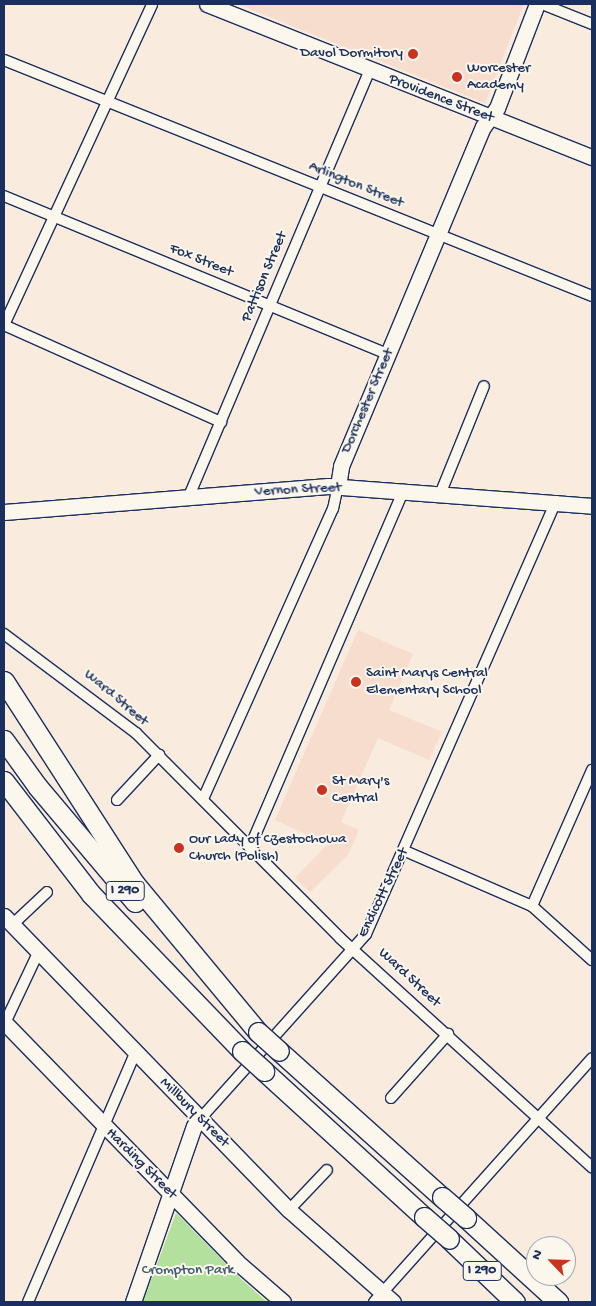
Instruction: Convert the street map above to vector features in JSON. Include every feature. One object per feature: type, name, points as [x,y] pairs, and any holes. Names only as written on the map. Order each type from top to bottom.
[{"type":"highway","points":[[4,681],[135,884],[258,1032]]},
{"type":"highway","name":"I 290","points":[[4,740],[102,864],[258,1032],[558,1302]]},
{"type":"highway","name":"I 290","points":[[4,780],[91,894],[242,1051],[449,1239],[515,1302]]},
{"type":"highway","points":[[4,804],[91,894]]},
{"type":"main road","name":"Providence Street","points":[[207,4],[369,71],[592,157]]},
{"type":"main road","name":"Dorchester Street","points":[[338,486],[341,466],[537,4]]},
{"type":"main road","name":"Vernon Street","points":[[4,512],[189,496],[338,486],[556,501],[592,506]]},
{"type":"main road","name":"Millbury Street","points":[[8,921],[289,1210],[383,1299]]},
{"type":"main road","name":"Harding Street","points":[[4,1024],[171,1194],[283,1302]]},
{"type":"main road","name":"Endicott Street","points":[[133,1302],[171,1194],[201,1118]]},
{"type":"street","points":[[152,4],[4,325],[221,422]]},
{"type":"street","points":[[542,4],[592,24]]},
{"type":"street","name":"Arlington Street","points":[[4,60],[592,296]]},
{"type":"street","name":"Pattison Street","points":[[189,496],[369,71]]},
{"type":"street","name":"Fox Street","points":[[4,196],[388,354]]},
{"type":"street","points":[[441,492],[484,386]]},
{"type":"street","name":"Dorchester Street","points":[[203,799],[333,509],[338,486]]},
{"type":"street","points":[[250,847],[404,490]]},
{"type":"street","name":"Endicott Street","points":[[201,1118],[366,934],[405,851],[556,501]]},
{"type":"street","name":"Ward Street","points":[[4,634],[78,685],[159,755],[354,948],[592,1167]]},
{"type":"street","points":[[117,800],[159,755]]},
{"type":"street","points":[[532,906],[592,770]]},
{"type":"street","points":[[405,851],[532,906],[592,960]]},
{"type":"street","points":[[8,921],[47,892]]},
{"type":"street","points":[[4,1024],[38,953]]},
{"type":"street","points":[[391,1098],[448,1034]]},
{"type":"street","points":[[28,1302],[135,1053]]},
{"type":"street","points":[[383,1299],[537,1117],[592,1058]]},
{"type":"street","points":[[289,1210],[327,1170]]},
{"type":"shaded area","name":"Worcester Academy","points":[[237,4],[524,4],[485,103]]},
{"type":"shaded area","name":"St Mary's Central","points":[[358,630],[413,654],[389,710],[442,732],[429,760],[378,738],[341,822],[359,830],[348,855],[310,892],[295,878],[328,844],[275,820]]},
{"type":"green space","name":"Crompton Park","points":[[176,1213],[242,1280],[267,1302],[143,1302]]},
{"type":"place","name":"Davol Dormitory","points":[[413,54]]},
{"type":"place","name":"Worcester Academy","points":[[457,77]]},
{"type":"place","name":"Saint Marys Central Elementary School","points":[[356,682]]},
{"type":"place","name":"St Mary's Central","points":[[322,790]]},
{"type":"place","name":"Our Lady of Czestochowa Church (Polish)","points":[[179,848]]}]
